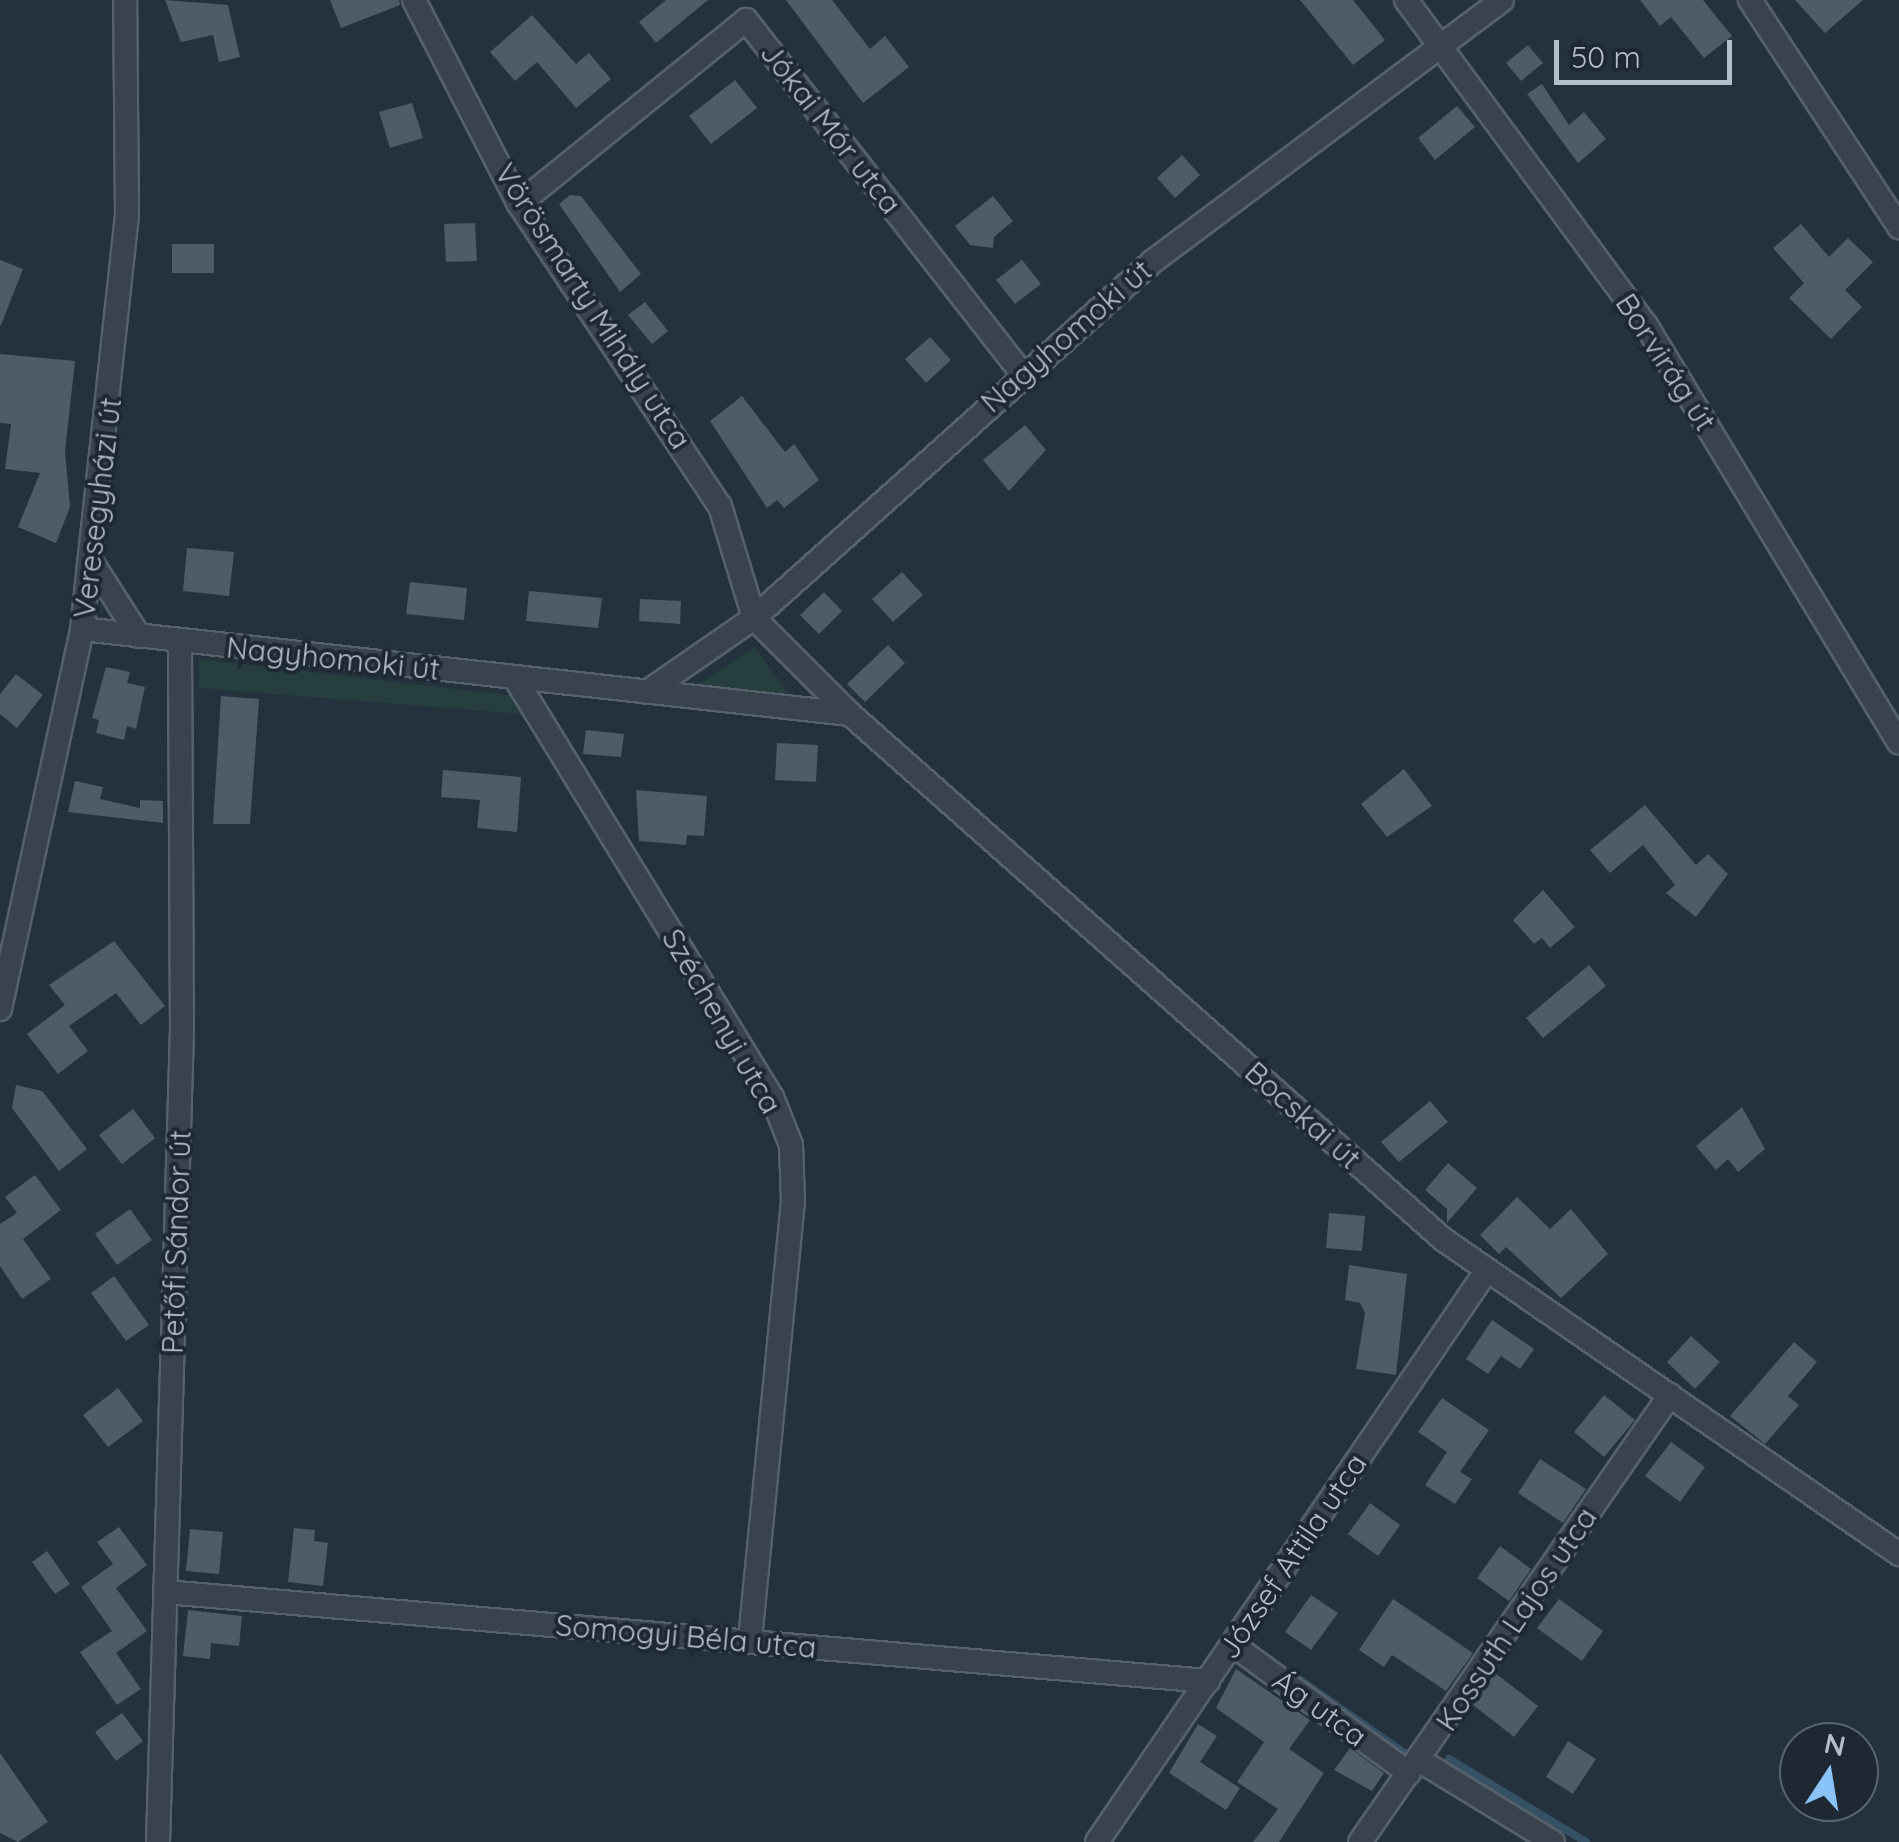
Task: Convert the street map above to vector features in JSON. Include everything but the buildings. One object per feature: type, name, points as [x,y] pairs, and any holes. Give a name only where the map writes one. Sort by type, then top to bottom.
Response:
[{"type":"street","name":"Veresegyházi út","points":[[0,1009],[82,629],[91,561],[127,216],[125,0]]},
{"type":"street","name":"Vörösmarty Mihály utca","points":[[414,0],[519,204],[692,457],[738,550],[754,618]]},
{"type":"street","name":"Borvirág út","points":[[1406,0],[1444,45],[1646,325],[1899,742]]},
{"type":"street","name":"Nagyhomoki út","points":[[646,692],[754,618],[1022,373],[1319,130],[1444,45],[1502,0]]},
{"type":"street","points":[[1750,0],[1899,226]]},
{"type":"street","name":"Jókai Mór utca","points":[[519,204],[746,20],[1022,373]]},
{"type":"street","points":[[91,561],[139,636]]},
{"type":"street","name":"Bocskai út","points":[[754,618],[850,714],[1487,1270],[1899,1554]]},
{"type":"street","name":"Nagyhomoki út","points":[[82,629],[850,714]]},
{"type":"street","name":"Petőfi Sándor út","points":[[158,1842],[182,1030],[180,642]]},
{"type":"street","name":"Széchenyi utca","points":[[515,678],[772,1097],[790,1145],[794,1201],[750,1642]]},
{"type":"street","name":"József Attila utca","points":[[1097,1842],[1487,1270]]},
{"type":"street","name":"Kossuth Lajos utca","points":[[1360,1842],[1670,1395]]},
{"type":"street","name":"Somogyi Béla utca","points":[[165,1592],[1208,1680]]},
{"type":"street","name":"Ág utca","points":[[1232,1644],[1414,1766],[1552,1842]]},
{"type":"green space","points":[[754,647],[790,695],[691,689]]},
{"type":"green space","points":[[199,659],[517,696],[523,714],[199,688]]},
{"type":"waterway","points":[[1297,1678],[1404,1753]]},
{"type":"waterway","points":[[1449,1759],[1586,1842]]}]
